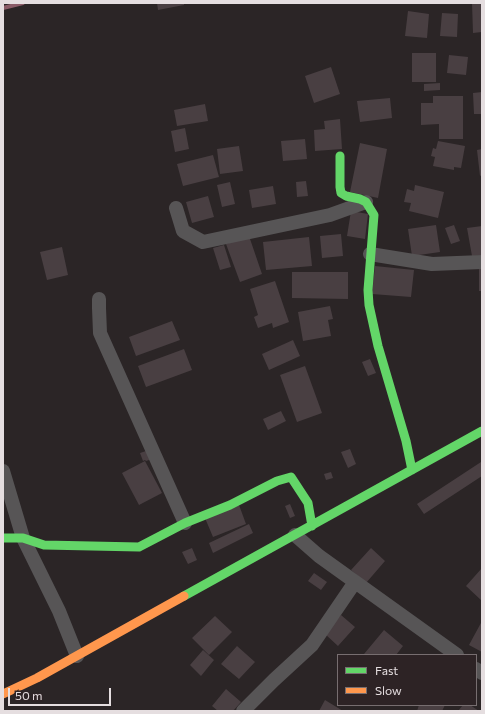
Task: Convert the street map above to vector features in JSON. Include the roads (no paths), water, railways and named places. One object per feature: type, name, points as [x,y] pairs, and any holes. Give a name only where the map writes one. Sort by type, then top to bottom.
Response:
[{"type":"street","points":[[340,156],[341,193],[366,202],[374,215],[370,254],[368,290],[369,305],[378,346],[406,441],[412,470]]},
{"type":"street","points":[[176,208],[183,231],[203,242],[330,215],[366,202]]},
{"type":"street","points":[[370,254],[432,264],[482,262]]},
{"type":"street","points":[[99,299],[98,308],[100,333],[185,522]]},
{"type":"street","points":[[3,694],[37,678],[482,431]]},
{"type":"street","points":[[3,471],[23,538],[59,611],[77,656]]},
{"type":"street","points":[[3,538],[23,538],[44,545],[139,547],[185,522],[230,505],[277,481],[291,476],[308,503],[312,526]]},
{"type":"street","points":[[295,535],[355,582],[456,654]]},
{"type":"street","points":[[243,711],[312,645],[355,582]]},
{"type":"waterway","points":[[3,8],[23,3]]}]
